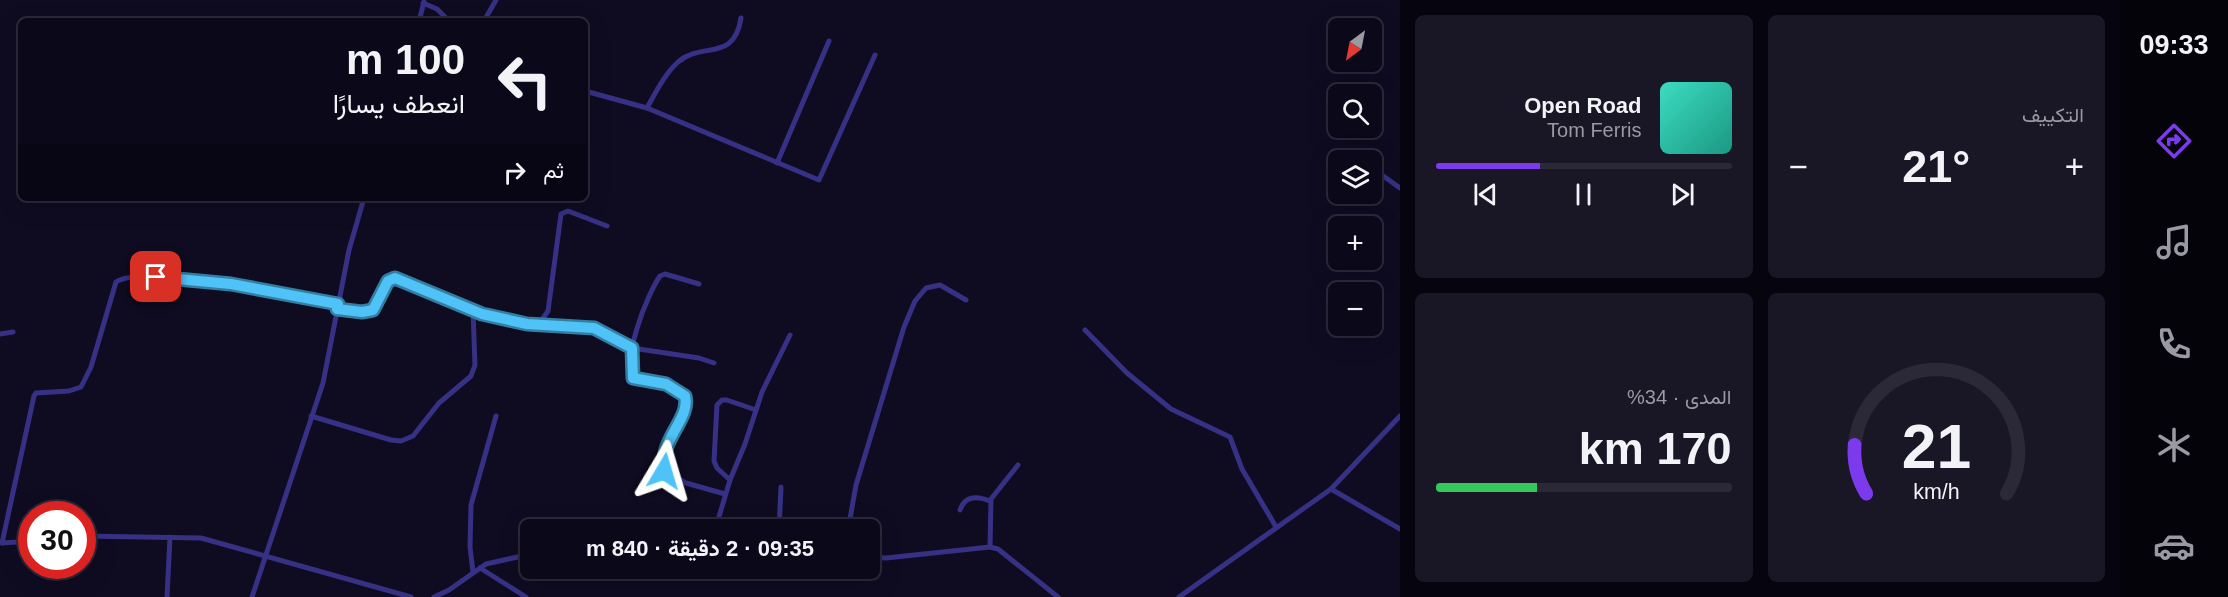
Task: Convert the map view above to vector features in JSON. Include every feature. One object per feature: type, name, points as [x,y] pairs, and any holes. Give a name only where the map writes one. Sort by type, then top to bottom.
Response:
[{"type":"street","points":[[486,18],[496,0]]},
{"type":"street","points":[[420,18],[424,2],[437,9],[446,18]]},
{"type":"street","points":[[647,108],[666,75],[680,60],[725,48],[739,28],[741,18]]},
{"type":"street","points":[[777,163],[829,41]]},
{"type":"street","points":[[588,92],[647,108],[815,179],[822,177],[875,55]]},
{"type":"street","points":[[1382,175],[1400,188]]},
{"type":"street","points":[[252,597],[323,383],[349,250],[363,201]]},
{"type":"street","points":[[539,324],[548,311],[561,214],[568,211],[607,225]]},
{"type":"street","points":[[699,285],[665,274],[660,276],[640,316],[632,348],[633,378],[671,386],[683,394],[686,400],[677,427],[664,448],[664,471],[686,483],[725,494]]},
{"type":"street","points":[[18,542],[1,543],[34,396],[36,393],[69,391],[81,387],[91,367],[113,288],[119,280],[138,277],[183,278],[362,312],[373,310],[388,281],[395,278],[473,311],[517,323],[594,328],[632,348],[699,358],[714,363]]},
{"type":"street","points":[[850,519],[856,486],[904,327],[915,301],[926,288],[940,285],[966,300]]},
{"type":"street","points":[[311,416],[391,441],[401,441],[413,436],[439,403],[467,380],[473,370],[473,311]]},
{"type":"street","points":[[1085,330],[1127,373],[1171,409],[1230,437],[1239,463],[1276,527]]},
{"type":"street","points":[[0,334],[13,332]]},
{"type":"street","points":[[718,519],[756,410],[790,335]]},
{"type":"street","points":[[730,480],[717,468],[714,461],[717,405],[722,400],[727,400],[756,410]]},
{"type":"street","points":[[1179,597],[1331,489],[1400,416]]},
{"type":"street","points":[[473,572],[470,547],[471,505],[496,417]]},
{"type":"street","points":[[990,547],[990,501],[1018,465]]},
{"type":"street","points":[[780,519],[781,487]]},
{"type":"street","points":[[1331,489],[1400,529]]},
{"type":"street","points":[[960,510],[965,501],[972,498],[990,501]]},
{"type":"street","points":[[96,536],[201,538],[411,597]]},
{"type":"street","points":[[167,597],[170,537]]},
{"type":"street","points":[[880,556],[990,547],[998,549],[1058,597]]},
{"type":"street","points":[[434,597],[495,560],[520,556]]},
{"type":"street","points":[[480,568],[526,597]]},
{"type":"route","points":[[156,277],[231,284],[279,295],[338,304],[337,309],[351,312],[373,310],[388,281],[395,278],[473,311],[517,323],[594,328],[632,348],[633,378],[666,384],[685,396],[685,408],[664,448],[662,459],[664,471]]}]
